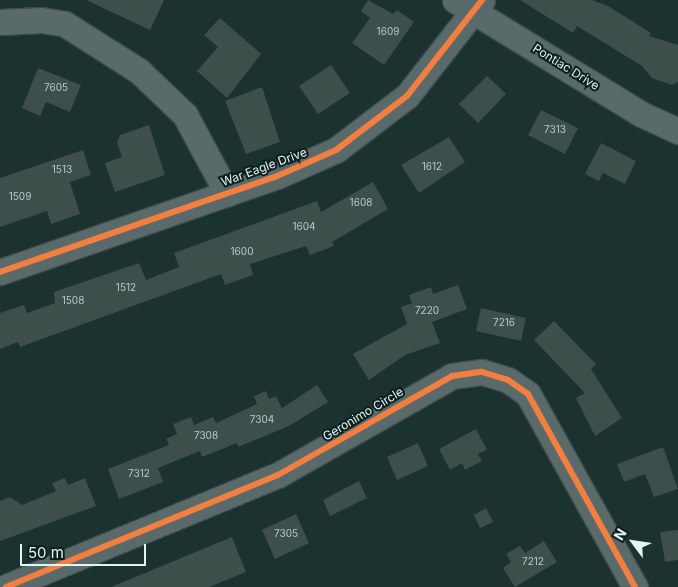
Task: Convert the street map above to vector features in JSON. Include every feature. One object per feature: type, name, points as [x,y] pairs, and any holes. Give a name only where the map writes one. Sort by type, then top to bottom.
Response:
[{"type":"street","name":"Pontiac Drive","points":[[471,3],[641,114],[678,130]]},
{"type":"street","name":"War Eagle Drive","points":[[0,272],[303,166],[364,133],[408,96],[471,3]]},
{"type":"street","points":[[0,22],[41,20],[65,24],[139,71],[185,115],[227,193]]},
{"type":"street","name":"Geronimo Circle","points":[[6,587],[278,475],[452,376],[482,372],[508,380],[528,394],[635,587]]},
{"type":"building","points":[[86,0],[164,0],[150,30]]},
{"type":"building","points":[[368,0],[393,14],[397,10],[414,22],[384,65],[352,43],[370,18],[361,11]]},
{"type":"building","points":[[520,0],[592,0],[608,6],[651,33],[649,36],[678,45],[678,82],[672,85],[652,78],[642,66],[577,26],[573,33]]},
{"type":"building","points":[[220,18],[261,54],[227,98],[197,71],[218,47],[204,35]]},
{"type":"building","points":[[331,65],[350,93],[318,114],[299,86]]},
{"type":"building","points":[[38,68],[81,85],[70,112],[46,102],[40,116],[22,108]]},
{"type":"building","points":[[487,76],[506,94],[478,123],[459,104]]},
{"type":"building","points":[[262,87],[280,142],[246,154],[225,101]]},
{"type":"building","points":[[541,110],[578,128],[565,154],[528,135]]},
{"type":"building","points":[[149,125],[165,175],[115,192],[105,163],[122,157],[117,142],[120,135]]},
{"type":"building","points":[[449,137],[465,162],[419,193],[401,165]]},
{"type":"building","points":[[601,143],[636,161],[625,184],[603,173],[599,181],[585,174]]},
{"type":"building","points":[[83,150],[91,175],[70,182],[80,214],[51,224],[47,211],[0,227],[0,178]]},
{"type":"building","points":[[373,182],[388,209],[332,242],[334,246],[310,255],[306,246],[250,264],[253,275],[225,285],[221,274],[20,347],[18,342],[0,349],[0,313],[24,305],[27,313],[55,303],[54,292],[139,263],[146,280],[179,267],[174,253],[317,201],[321,212]]},
{"type":"building","points":[[458,285],[467,309],[432,322],[440,343],[405,355],[369,380],[353,354],[407,324],[401,307],[412,303],[409,295],[431,287],[433,294]]},
{"type":"building","points":[[481,308],[526,318],[521,341],[476,331]]},
{"type":"building","points":[[554,321],[596,364],[591,369],[622,418],[595,436],[576,398],[585,393],[534,340]]},
{"type":"building","points":[[317,385],[328,402],[289,426],[238,447],[237,443],[202,457],[200,451],[158,468],[163,482],[119,499],[108,469],[169,445],[166,439],[177,434],[173,424],[191,417],[194,425],[213,417],[216,423],[257,404],[254,396],[266,391],[269,399],[276,396],[282,408]]},
{"type":"building","points":[[476,429],[487,450],[478,454],[482,461],[465,470],[462,463],[450,470],[439,449]]},
{"type":"building","points":[[418,443],[428,466],[397,480],[387,457]]},
{"type":"building","points":[[663,447],[678,489],[654,497],[645,474],[624,482],[617,464]]},
{"type":"building","points":[[65,478],[68,485],[85,478],[96,506],[0,541],[0,501],[10,497],[22,505],[56,491],[52,483]]},
{"type":"building","points":[[359,481],[367,498],[330,516],[323,500]]},
{"type":"building","points":[[486,508],[493,522],[480,528],[474,515]]},
{"type":"building","points":[[296,514],[309,543],[275,559],[262,530]]},
{"type":"building","points":[[678,530],[678,560],[665,562],[660,532]]},
{"type":"building","points":[[232,537],[246,572],[209,587],[111,587]]},
{"type":"building","points":[[544,541],[557,562],[515,587],[503,568],[511,562],[506,554],[520,546],[525,553]]},
{"type":"cycle path","points":[[0,272],[277,176],[336,150],[407,96],[482,0]]},
{"type":"cycle path","points":[[6,587],[278,475],[452,376],[482,372],[508,380],[528,394],[635,587]]}]
